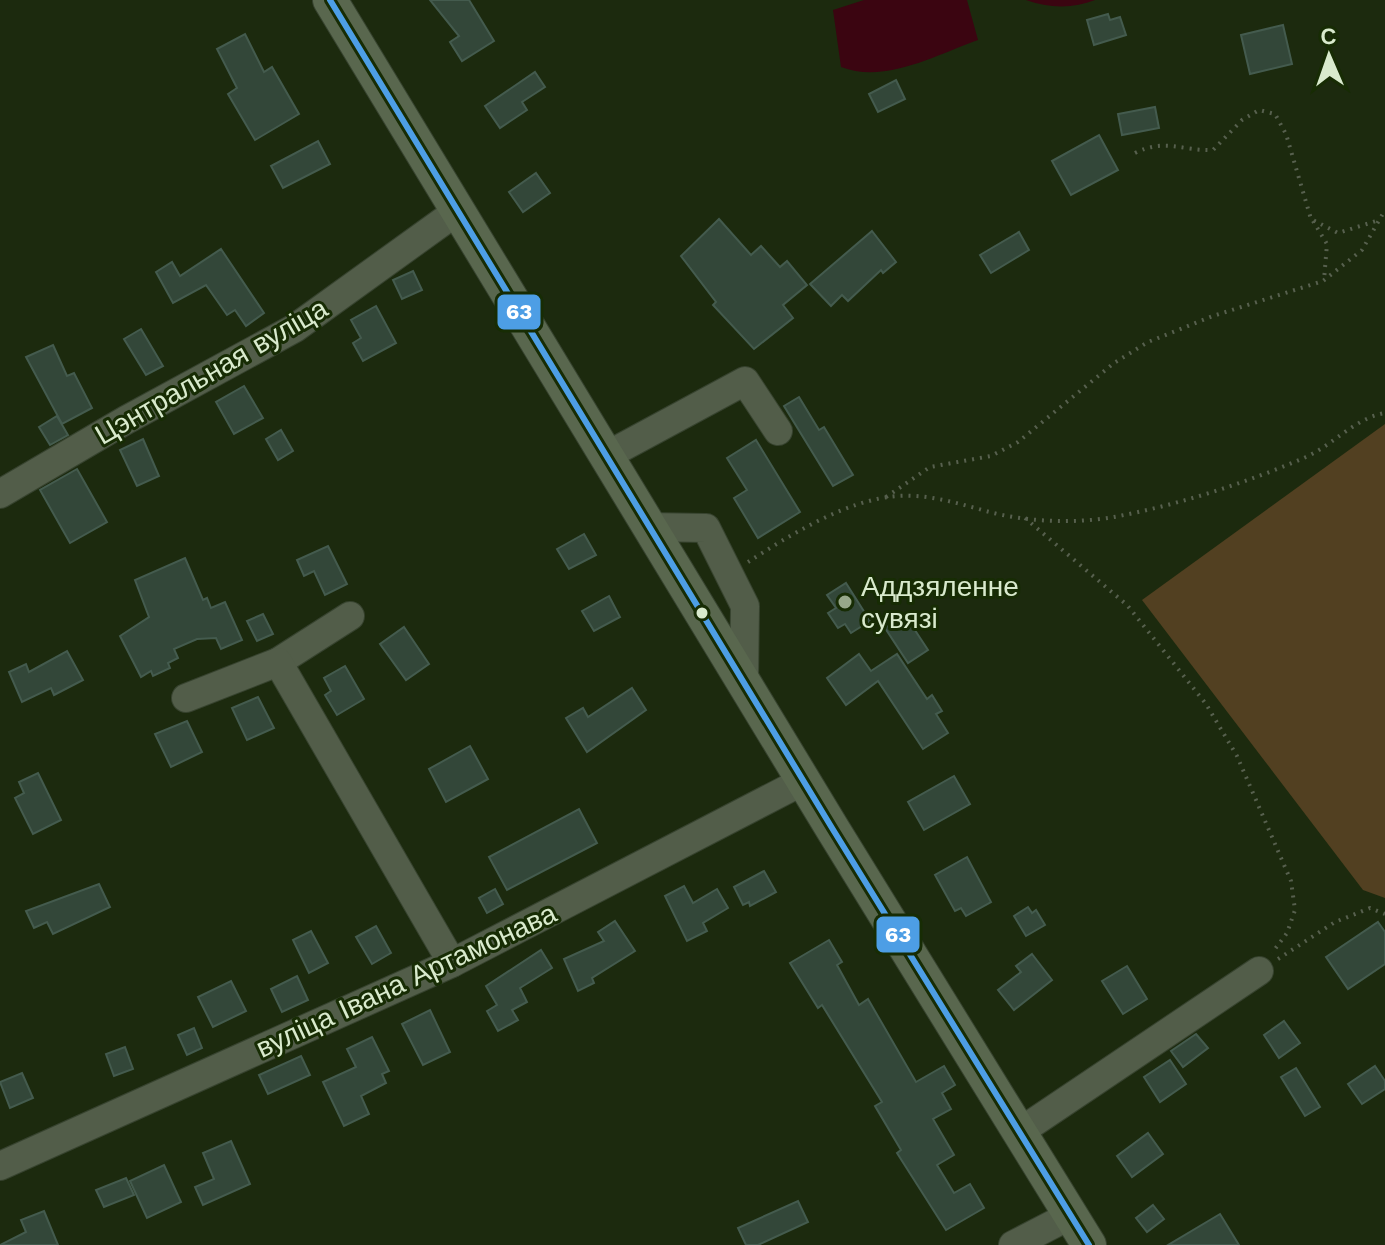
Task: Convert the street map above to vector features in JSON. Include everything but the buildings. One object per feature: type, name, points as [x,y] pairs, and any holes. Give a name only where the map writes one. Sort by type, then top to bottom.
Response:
[{"type":"main road","points":[[330,0],[648,527],[1089,1245]]},
{"type":"street","name":"Цэнтральная вуліца","points":[[0,494],[126,420],[295,328],[456,212]]},
{"type":"street","points":[[606,456],[745,381],[778,431]]},
{"type":"street","points":[[648,527],[706,528],[745,606],[744,681]]},
{"type":"street","points":[[186,698],[278,662],[350,616]]},
{"type":"street","points":[[278,662],[452,963]]},
{"type":"street","name":"вуліца Івана Артамонава","points":[[0,1166],[452,963],[805,780]]},
{"type":"street","points":[[1021,1131],[1259,971]]},
{"type":"street","points":[[1013,1245],[1071,1215]]},
{"type":"path","points":[[1135,153],[1157,142],[1188,150],[1213,150],[1242,120],[1259,110],[1275,114],[1286,134],[1311,219],[1327,244],[1323,281]]},
{"type":"path","points":[[884,498],[930,467],[991,456],[1018,442],[1114,363],[1148,342],[1213,316],[1323,281],[1362,250],[1385,210]]},
{"type":"path","points":[[1311,219],[1338,233],[1355,231],[1378,220]]},
{"type":"path","points":[[729,574],[817,523],[868,500],[899,496],[956,501],[987,512],[1025,518],[1112,517],[1169,503],[1309,456],[1384,411]]},
{"type":"path","points":[[1025,518],[1127,605],[1206,704],[1237,756],[1291,881],[1295,910],[1287,933],[1259,971]]},
{"type":"path","points":[[1259,971],[1335,922],[1370,908],[1385,914]]},
{"type":"shaded area","points":[[864,0],[967,0],[978,40],[893,70],[875,72],[841,67],[833,10]]},
{"type":"shaded area","points":[[1026,0],[1095,0],[1060,6]]},
{"type":"shaded area","points":[[1385,424],[1385,898],[1363,890],[1142,600]]},
{"type":"transit line","name":"63","points":[[330,0],[1089,1245]]},
{"type":"place","name":"Аддзяленне сувязі","points":[[845,602]]}]
